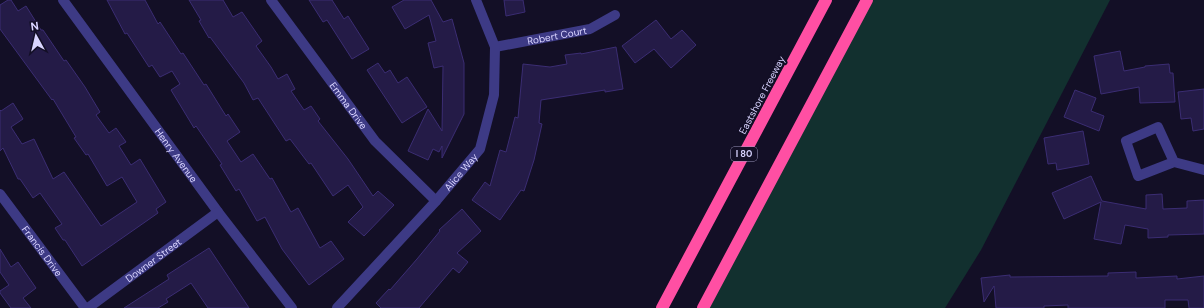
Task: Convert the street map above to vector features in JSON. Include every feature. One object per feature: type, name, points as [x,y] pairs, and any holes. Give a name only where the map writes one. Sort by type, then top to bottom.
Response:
[{"type":"highway","name":"Eastshore Freeway","points":[[662,308],[826,0]]},
{"type":"highway","points":[[703,308],[866,0]]},
{"type":"street","name":"Henry Avenue","points":[[63,0],[218,212],[292,308]]},
{"type":"street","name":"Emma Drive","points":[[271,0],[375,141],[436,201]]},
{"type":"street","name":"Alice Way","points":[[337,308],[436,201],[480,149],[494,95],[495,47],[476,0]]},
{"type":"street","name":"Robert Court","points":[[495,47],[590,29],[615,15]]},
{"type":"street","points":[[1174,162],[1158,127],[1126,141],[1138,176],[1174,162],[1204,170]]},
{"type":"street","name":"Francis Drive","points":[[0,194],[85,308]]},
{"type":"street","name":"Downer Street","points":[[88,308],[218,212]]},
{"type":"green space","points":[[867,0],[1110,0],[981,250],[945,308],[703,308]]},
{"type":"building","points":[[8,0],[11,0],[18,11],[26,6],[41,30],[43,30],[64,61],[66,60],[85,87],[100,112],[96,115],[109,133],[116,128],[126,142],[119,146],[131,165],[140,159],[166,202],[156,209],[158,213],[82,266],[65,240],[63,240],[55,228],[62,224],[40,193],[33,198],[20,179],[18,179],[3,148],[0,151],[0,110],[1,111],[13,103],[23,119],[11,127],[22,144],[34,139],[53,179],[64,172],[101,226],[137,202],[122,177],[107,186],[88,154],[86,155],[74,138],[76,137],[53,99],[52,100],[0,29],[0,5]]},
{"type":"building","points":[[107,0],[145,0],[158,24],[160,22],[204,85],[206,84],[226,116],[228,114],[240,132],[227,141],[241,162],[253,154],[270,179],[272,178],[291,212],[298,208],[320,248],[331,241],[344,259],[309,285],[282,249],[265,217],[257,221],[239,189],[236,191],[220,165],[222,164],[196,126],[194,128],[171,90],[180,84],[172,71],[160,77],[152,65],[149,67],[127,33],[125,34]]},
{"type":"building","points":[[189,0],[223,0],[233,17],[242,12],[262,41],[256,46],[278,79],[287,74],[295,89],[291,91],[304,110],[311,106],[320,119],[318,121],[348,159],[373,196],[378,191],[394,205],[364,236],[348,222],[363,207],[348,185],[333,196],[311,163],[309,164],[290,139],[286,141],[258,98],[253,100],[244,83],[210,37],[209,38],[199,21],[201,20]]},
{"type":"building","points":[[309,0],[332,0],[344,19],[348,16],[369,49],[352,59],[327,20],[323,22]]},
{"type":"building","points":[[404,0],[431,0],[443,22],[452,19],[464,63],[464,114],[442,158],[442,146],[439,152],[433,149],[428,160],[408,151],[428,109],[442,131],[443,66],[434,68],[428,43],[436,41],[429,15],[405,29],[392,7]]},
{"type":"building","points":[[504,0],[523,0],[525,12],[506,16]]},
{"type":"building","points":[[656,20],[671,39],[682,30],[696,45],[671,68],[654,49],[635,63],[622,46]]},
{"type":"building","points":[[616,47],[623,89],[605,92],[605,90],[541,100],[539,123],[542,124],[534,160],[524,191],[521,190],[500,220],[472,200],[485,182],[490,186],[500,150],[506,152],[515,117],[518,118],[523,64],[550,67],[567,64],[565,55],[581,54]]},
{"type":"building","points":[[1120,51],[1124,71],[1145,66],[1169,64],[1170,73],[1173,73],[1175,102],[1140,103],[1139,87],[1101,94],[1094,56]]},
{"type":"building","points":[[378,63],[385,73],[390,70],[398,83],[407,77],[427,107],[402,123],[367,70]]},
{"type":"building","points":[[1204,89],[1204,129],[1193,131],[1191,118],[1181,119],[1178,92]]},
{"type":"building","points":[[1075,90],[1096,98],[1091,111],[1104,116],[1099,131],[1064,117]]},
{"type":"building","points":[[1083,131],[1089,164],[1057,170],[1056,163],[1048,164],[1044,138]]},
{"type":"building","points":[[1091,176],[1102,201],[1146,209],[1146,195],[1162,194],[1163,209],[1187,208],[1187,201],[1204,200],[1204,234],[1168,235],[1168,237],[1148,238],[1148,229],[1125,225],[1121,244],[1094,239],[1101,202],[1064,219],[1052,193]]},
{"type":"building","points":[[462,209],[481,231],[457,253],[468,262],[459,273],[453,268],[419,308],[381,308],[376,303],[389,289],[390,290],[417,259],[440,231],[439,230]]},
{"type":"building","points":[[209,248],[249,308],[208,308],[191,283],[166,299],[168,302],[158,308],[124,308],[169,279],[167,275]]},
{"type":"building","points":[[0,249],[11,267],[18,262],[36,288],[23,298],[31,308],[11,308],[0,293],[0,291],[9,285],[0,272]]},
{"type":"building","points":[[1136,272],[1136,278],[1177,276],[1177,279],[1204,276],[1204,308],[1189,308],[1188,300],[1165,300],[1165,308],[1068,308],[1068,305],[1044,306],[1044,308],[996,308],[994,286],[984,302],[981,278],[1010,275],[1010,277],[1108,276],[1108,273]]}]
